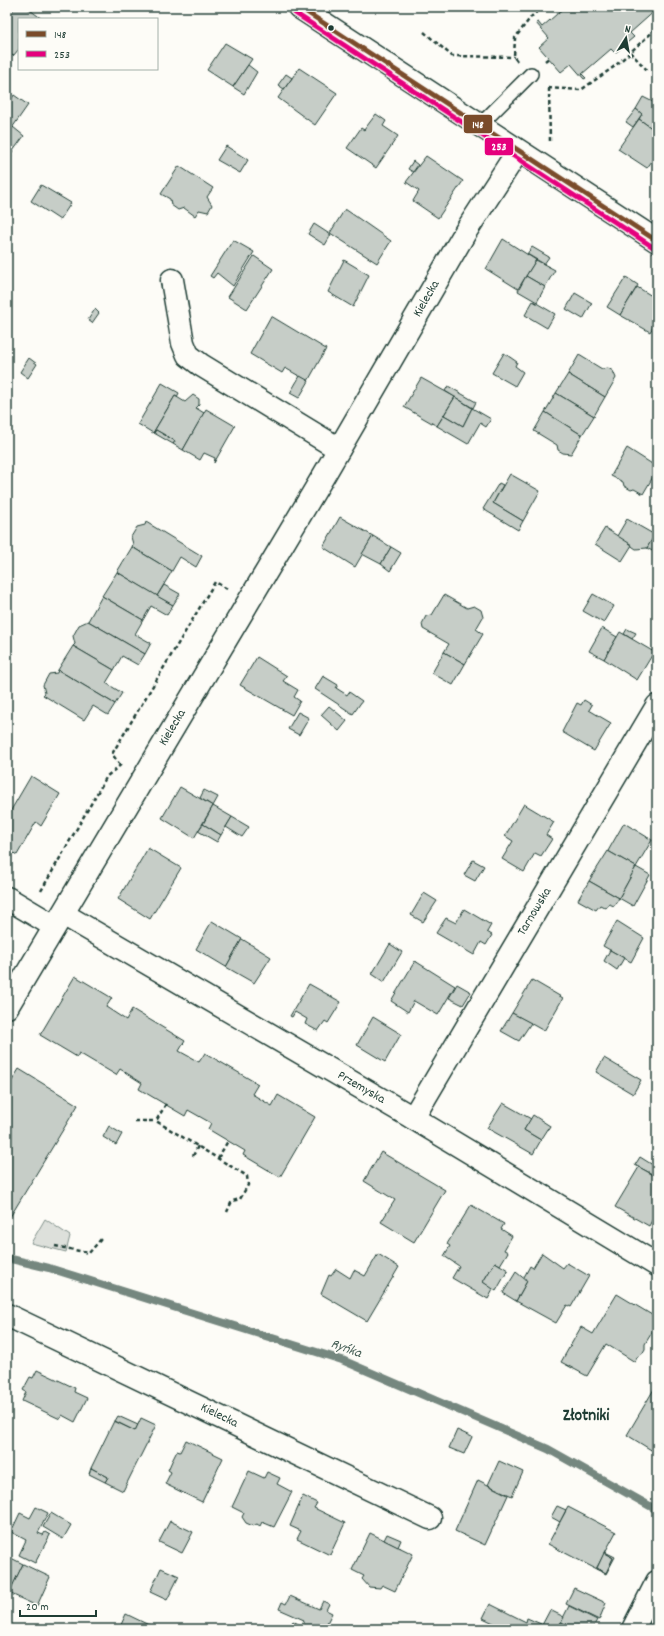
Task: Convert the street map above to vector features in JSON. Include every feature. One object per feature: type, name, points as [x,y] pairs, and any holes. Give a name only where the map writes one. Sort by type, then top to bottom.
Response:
[{"type":"street","points":[[299,7],[479,126],[518,150],[546,155],[657,241]]},
{"type":"street","name":"Kielecka","points":[[7,1007],[339,449],[466,231],[518,150]]},
{"type":"street","points":[[172,280],[183,343],[188,355],[201,365],[339,449]]},
{"type":"street","name":"Tarnowska","points":[[413,1118],[657,706]]},
{"type":"street","name":"Przemyska","points":[[7,898],[58,920],[413,1118],[657,1265]]},
{"type":"street","name":"Kielecka","points":[[7,1315],[430,1518]]},
{"type":"street","points":[[633,1629],[657,1582]]},
{"type":"lane","points":[[479,126],[531,74]]},
{"type":"path","points":[[514,57],[515,38],[530,17],[542,7]]},
{"type":"path","points":[[424,32],[452,56],[514,57],[548,88],[581,90],[630,52],[657,28]]},
{"type":"path","points":[[630,52],[648,71]]},
{"type":"path","points":[[546,155],[548,88]]},
{"type":"path","points":[[120,765],[112,754],[215,582],[236,594]]},
{"type":"path","points":[[156,1121],[166,1104]]},
{"type":"path","points":[[135,1122],[156,1121],[247,1176],[248,1185],[240,1198],[232,1201],[227,1212]]},
{"type":"path","points":[[218,1158],[228,1141]]},
{"type":"path","points":[[193,1156],[198,1146]]},
{"type":"path","points":[[55,1246],[89,1253],[102,1238]]},
{"type":"shaded area","points":[[45,1219],[70,1236],[66,1252],[31,1243]]},
{"type":"building","points":[[15,7],[26,7],[41,18],[18,18],[18,50],[13,56],[7,51],[7,17]]},
{"type":"building","points":[[565,7],[657,7],[657,9],[630,33],[634,37],[615,53],[611,49],[582,74],[586,78],[584,79],[571,64],[561,72],[539,47],[549,38],[536,23],[538,22],[542,27]]},
{"type":"building","points":[[225,43],[252,59],[233,87],[207,70]]},
{"type":"building","points":[[248,65],[257,72],[244,94],[233,87]]},
{"type":"building","points":[[299,68],[337,93],[315,125],[278,98]]},
{"type":"building","points":[[286,74],[292,78],[284,89],[278,85]]},
{"type":"building","points":[[14,95],[28,105],[12,128],[7,125],[7,106]]},
{"type":"building","points":[[643,97],[657,104],[657,132],[639,119],[642,114],[636,109]]},
{"type":"building","points":[[636,109],[642,114],[633,127],[626,122]]},
{"type":"building","points":[[376,114],[386,121],[383,126],[398,136],[376,168],[347,148],[361,128],[364,130]]},
{"type":"building","points":[[639,119],[657,132],[657,154],[647,168],[618,149]]},
{"type":"building","points":[[13,127],[24,136],[10,155],[12,156],[7,163],[7,136]]},
{"type":"building","points":[[226,146],[248,160],[240,173],[217,160]]},
{"type":"building","points":[[426,156],[463,181],[438,218],[413,201],[419,191],[406,182]]},
{"type":"building","points":[[413,161],[418,165],[413,172],[408,169]]},
{"type":"building","points":[[179,166],[213,188],[207,197],[212,205],[208,212],[199,210],[195,216],[184,208],[178,210],[171,205],[170,199],[161,194]]},
{"type":"building","points":[[41,185],[71,203],[60,220],[31,201]]},
{"type":"building","points":[[345,209],[391,241],[377,263],[330,233]]},
{"type":"building","points":[[314,224],[331,235],[325,245],[308,234]]},
{"type":"building","points":[[503,239],[536,260],[518,289],[486,269]]},
{"type":"building","points":[[233,240],[254,252],[233,286],[217,273],[213,278],[210,276]]},
{"type":"building","points":[[532,247],[549,257],[544,264],[527,254]]},
{"type":"building","points":[[254,256],[273,269],[247,309],[228,297]]},
{"type":"building","points":[[344,260],[369,275],[353,307],[328,292]]},
{"type":"building","points":[[536,260],[555,270],[545,287],[526,276]]},
{"type":"building","points":[[526,276],[545,287],[537,302],[518,291]]},
{"type":"building","points":[[626,277],[638,285],[620,315],[607,307]]},
{"type":"building","points":[[637,287],[657,299],[657,320],[650,332],[620,315]]},
{"type":"building","points":[[575,293],[592,303],[583,319],[566,309]]},
{"type":"building","points":[[533,301],[555,314],[547,328],[525,315]]},
{"type":"building","points":[[95,309],[99,313],[92,323],[88,320]]},
{"type":"building","points":[[271,316],[326,349],[308,381],[285,368],[282,373],[250,354]]},
{"type":"building","points":[[504,353],[517,362],[515,366],[523,372],[515,386],[492,373]]},
{"type":"building","points":[[579,355],[602,369],[608,368],[613,371],[616,378],[605,397],[568,374]]},
{"type":"building","points":[[29,358],[37,364],[28,378],[20,372]]},
{"type":"building","points":[[568,374],[605,397],[594,416],[556,393]]},
{"type":"building","points":[[300,376],[309,381],[299,398],[290,393]]},
{"type":"building","points":[[421,378],[455,397],[437,426],[404,407]]},
{"type":"building","points":[[162,383],[179,393],[177,397],[175,396],[153,433],[138,424]]},
{"type":"building","points":[[448,386],[476,402],[473,408],[445,391]]},
{"type":"building","points":[[556,393],[594,416],[582,435],[545,412]]},
{"type":"building","points":[[193,395],[199,399],[199,405],[196,408],[204,413],[183,450],[173,444],[175,441],[156,430],[153,433],[175,396],[185,402]]},
{"type":"building","points":[[455,397],[472,408],[463,426],[444,415]]},
{"type":"building","points":[[472,408],[491,419],[486,427],[480,423],[468,444],[437,426],[444,415],[463,426]]},
{"type":"building","points":[[206,409],[235,426],[214,463],[215,458],[204,453],[200,460],[183,450]]},
{"type":"building","points":[[545,412],[582,435],[571,454],[563,453],[558,450],[557,445],[534,431]]},
{"type":"building","points":[[156,430],[175,441],[173,444],[154,433]]},
{"type":"building","points":[[627,448],[657,467],[657,470],[643,494],[634,489],[631,490],[624,486],[623,482],[611,476]]},
{"type":"building","points":[[510,474],[540,491],[523,521],[493,503]]},
{"type":"building","points":[[499,483],[503,485],[493,503],[523,521],[518,530],[483,509]]},
{"type":"building","points":[[340,517],[373,536],[355,567],[323,547]]},
{"type":"building","points":[[627,519],[655,535],[647,548],[636,549],[617,536]]},
{"type":"building","points":[[146,522],[202,556],[196,567],[180,557],[172,571],[132,547],[133,544],[131,537],[137,527],[145,525]]},
{"type":"building","points":[[605,528],[632,545],[622,561],[595,544]]},
{"type":"building","points":[[373,536],[391,547],[381,564],[362,554]]},
{"type":"building","points":[[654,536],[657,538],[657,551],[654,552],[647,548]]},
{"type":"building","points":[[132,547],[172,571],[157,596],[117,572]]},
{"type":"building","points":[[391,547],[401,553],[390,571],[381,564]]},
{"type":"building","points":[[117,572],[173,605],[167,615],[151,606],[143,620],[102,596]]},
{"type":"building","points":[[164,585],[180,594],[173,605],[157,596]]},
{"type":"building","points":[[593,594],[614,606],[604,623],[583,611]]},
{"type":"building","points":[[444,595],[467,608],[474,606],[481,610],[483,617],[476,629],[483,634],[465,664],[444,652],[449,644],[423,629],[422,624],[426,616],[432,615]]},
{"type":"building","points":[[102,596],[143,620],[135,634],[151,643],[145,654],[88,621]]},
{"type":"building","points":[[88,621],[145,654],[138,665],[122,656],[114,670],[73,646],[75,644],[73,636],[79,625]]},
{"type":"building","points":[[602,628],[617,637],[604,659],[589,651]]},
{"type":"building","points":[[627,629],[636,633],[632,639],[624,634]]},
{"type":"building","points":[[620,632],[654,652],[637,680],[604,659]]},
{"type":"building","points":[[73,646],[114,670],[106,683],[122,693],[115,704],[58,670]]},
{"type":"building","points":[[444,652],[465,664],[453,685],[432,673]]},
{"type":"building","points":[[257,657],[287,676],[283,681],[298,690],[294,697],[300,701],[292,715],[240,685]]},
{"type":"building","points":[[58,670],[115,704],[108,715],[93,706],[84,720],[43,695],[45,693],[43,685],[49,674],[57,673]]},
{"type":"building","points":[[323,676],[338,685],[336,688],[347,695],[349,692],[362,701],[353,714],[315,689]]},
{"type":"building","points":[[584,700],[592,705],[589,710],[611,723],[594,751],[562,732],[577,703],[581,705]]},
{"type":"building","points":[[329,706],[347,721],[339,731],[321,715]]},
{"type":"building","points":[[298,712],[309,718],[299,735],[288,729]]},
{"type":"building","points":[[31,776],[60,794],[41,826],[36,822],[17,855],[7,849],[7,817]]},
{"type":"building","points":[[180,787],[213,806],[194,838],[162,818]]},
{"type":"building","points":[[204,790],[218,797],[213,806],[200,798]]},
{"type":"building","points":[[524,804],[554,822],[546,835],[552,839],[541,856],[535,853],[524,872],[502,859],[513,841],[505,836]]},
{"type":"building","points":[[213,806],[232,817],[221,835],[203,824]]},
{"type":"building","points":[[232,817],[249,827],[242,837],[226,827]]},
{"type":"building","points":[[624,823],[652,840],[636,867],[608,851]]},
{"type":"building","points":[[203,824],[221,835],[217,842],[198,831]]},
{"type":"building","points":[[148,848],[181,868],[150,919],[118,899]]},
{"type":"building","points":[[608,851],[636,867],[619,898],[589,881]]},
{"type":"building","points":[[473,860],[484,866],[475,881],[464,875]]},
{"type":"building","points":[[636,867],[650,875],[633,906],[619,898]]},
{"type":"building","points":[[589,881],[619,898],[614,906],[609,904],[606,908],[600,905],[596,910],[578,900]]},
{"type":"building","points":[[424,893],[437,901],[423,922],[411,915]]},
{"type":"building","points":[[464,909],[491,925],[487,932],[492,935],[486,945],[481,942],[474,955],[436,933],[446,918],[456,923]]},
{"type":"building","points":[[212,921],[242,939],[226,967],[196,949]]},
{"type":"building","points":[[617,921],[644,938],[631,962],[603,946]]},
{"type":"building","points":[[242,939],[271,957],[254,983],[226,967]]},
{"type":"building","points":[[390,944],[402,952],[384,982],[372,974]]},
{"type":"building","points":[[610,950],[624,958],[617,970],[604,961]]},
{"type":"building","points":[[415,961],[455,986],[438,1015],[414,1001],[408,1012],[391,1001]]},
{"type":"building","points":[[75,976],[112,998],[106,1007],[126,1020],[132,1009],[185,1041],[179,1051],[199,1062],[205,1053],[258,1084],[252,1094],[272,1106],[278,1095],[315,1117],[280,1177],[243,1155],[245,1151],[208,1129],[211,1123],[188,1110],[185,1116],[139,1089],[142,1083],[120,1069],[116,1075],[79,1053],[77,1057],[40,1035]]},
{"type":"building","points":[[532,980],[563,998],[544,1031],[512,1013]]},
{"type":"building","points":[[309,984],[341,1002],[328,1023],[325,1021],[318,1031],[305,1024],[307,1019],[295,1012],[292,1017],[290,1016]]},
{"type":"building","points":[[457,984],[471,992],[463,1005],[449,998]]},
{"type":"building","points":[[512,1013],[531,1023],[519,1041],[501,1031]]},
{"type":"building","points":[[373,1017],[401,1034],[385,1062],[357,1045]]},
{"type":"building","points":[[604,1058],[641,1080],[633,1094],[596,1072]]},
{"type":"building","points":[[19,1069],[78,1105],[7,1222],[7,1089]]},
{"type":"building","points":[[503,1103],[531,1119],[524,1130],[541,1140],[533,1154],[487,1128]]},
{"type":"building","points":[[533,1115],[550,1126],[541,1140],[524,1130]]},
{"type":"building","points":[[109,1126],[122,1134],[116,1145],[103,1137]]},
{"type":"building","points":[[381,1152],[445,1190],[414,1242],[381,1222],[395,1200],[364,1181]]},
{"type":"building","points":[[640,1157],[656,1167],[652,1174],[635,1165]]},
{"type":"building","points":[[639,1167],[657,1177],[657,1211],[649,1226],[615,1207]]},
{"type":"building","points":[[471,1205],[504,1224],[501,1229],[512,1236],[504,1250],[508,1252],[500,1265],[495,1262],[483,1282],[494,1288],[488,1299],[452,1278],[459,1266],[444,1256],[450,1246],[447,1244]]},
{"type":"building","points":[[542,1253],[563,1268],[567,1263],[589,1276],[571,1307],[567,1305],[556,1323],[516,1301],[527,1281],[524,1277],[530,1266],[533,1268]]},
{"type":"building","points":[[378,1254],[399,1267],[367,1321],[321,1294],[329,1275],[331,1276],[336,1269],[350,1278],[354,1270],[365,1276]]},
{"type":"building","points":[[495,1262],[508,1270],[496,1291],[483,1282]]},
{"type":"building","points":[[516,1272],[527,1281],[516,1301],[503,1293]]},
{"type":"building","points":[[617,1294],[657,1318],[657,1324],[645,1344],[645,1349],[642,1354],[637,1357],[635,1362],[606,1344],[587,1376],[561,1362],[581,1327],[593,1334]]},
{"type":"building","points":[[37,1370],[75,1388],[74,1392],[87,1398],[75,1422],[62,1415],[60,1419],[22,1401],[26,1392],[23,1390],[30,1377],[33,1378]]},
{"type":"building","points":[[657,1384],[657,1451],[656,1453],[627,1435]]},
{"type":"building","points":[[118,1416],[138,1425],[135,1431],[115,1421]]},
{"type":"building","points":[[141,1418],[156,1425],[123,1491],[105,1482],[108,1477],[91,1468],[114,1421],[135,1431]]},
{"type":"building","points":[[457,1430],[472,1437],[464,1454],[449,1448]]},
{"type":"building","points":[[186,1440],[223,1458],[202,1502],[165,1484],[171,1472],[168,1470],[172,1461],[177,1451],[180,1452]]},
{"type":"building","points":[[499,1461],[523,1472],[512,1496],[488,1485]]},
{"type":"building","points":[[91,1468],[108,1477],[105,1482],[89,1474]]},
{"type":"building","points":[[249,1471],[264,1478],[267,1472],[280,1478],[277,1484],[292,1492],[274,1527],[262,1522],[260,1526],[257,1524],[253,1526],[246,1523],[242,1517],[244,1513],[232,1507]]},
{"type":"building","points":[[478,1480],[508,1495],[485,1545],[455,1531]]},
{"type":"building","points":[[303,1496],[317,1503],[314,1508],[345,1523],[330,1555],[297,1539],[301,1531],[290,1526]]},
{"type":"building","points":[[557,1506],[566,1510],[560,1522],[551,1517]]},
{"type":"building","points":[[36,1507],[48,1513],[38,1533],[43,1535],[45,1532],[50,1535],[35,1563],[19,1555],[26,1540],[11,1532],[20,1513],[30,1518]]},
{"type":"building","points":[[568,1507],[616,1532],[596,1569],[548,1544]]},
{"type":"building","points":[[51,1513],[71,1525],[63,1539],[43,1527]]},
{"type":"building","points":[[170,1521],[193,1532],[182,1553],[159,1542]]},
{"type":"building","points":[[370,1533],[413,1554],[395,1591],[382,1585],[380,1588],[369,1587],[362,1579],[364,1576],[352,1570]]},
{"type":"building","points":[[387,1534],[401,1540],[398,1547],[384,1540]]},
{"type":"building","points":[[605,1552],[615,1557],[606,1574],[596,1569],[606,1573],[613,1558]]},
{"type":"building","points":[[604,1553],[613,1558],[606,1573],[597,1568]]},
{"type":"building","points":[[7,1556],[23,1564],[10,1592],[7,1591]]},
{"type":"building","points":[[23,1564],[50,1577],[37,1606],[9,1593]]},
{"type":"building","points":[[161,1568],[179,1576],[167,1600],[150,1592]]},
{"type":"building","points":[[574,1588],[606,1603],[599,1620],[566,1604]]},
{"type":"building","points":[[290,1596],[319,1609],[323,1601],[329,1604],[326,1610],[332,1613],[324,1629],[312,1629],[302,1624],[304,1620],[279,1609],[282,1602],[286,1604]]},
{"type":"building","points":[[490,1604],[526,1622],[527,1618],[541,1624],[539,1629],[506,1629],[483,1618]]},
{"type":"building","points":[[569,1606],[597,1620],[592,1629],[575,1629],[561,1622]]},
{"type":"building","points":[[550,1610],[564,1617],[558,1629],[544,1629],[541,1627]]},
{"type":"building","points":[[126,1614],[153,1627],[152,1629],[119,1629]]},
{"type":"building","points":[[293,1621],[307,1629],[289,1629]]},
{"type":"building","points":[[561,1622],[574,1629],[558,1629]]},
{"type":"waterway","name":"Ryńka","points":[[7,1258],[49,1268],[342,1360],[548,1449],[657,1510]]},
{"type":"transit line","name":"148","points":[[299,7],[657,241]]},
{"type":"transit line","name":"253","points":[[295,13],[653,247]]},
{"type":"district","name":"Złotniki","points":[[586,1417]]}]
